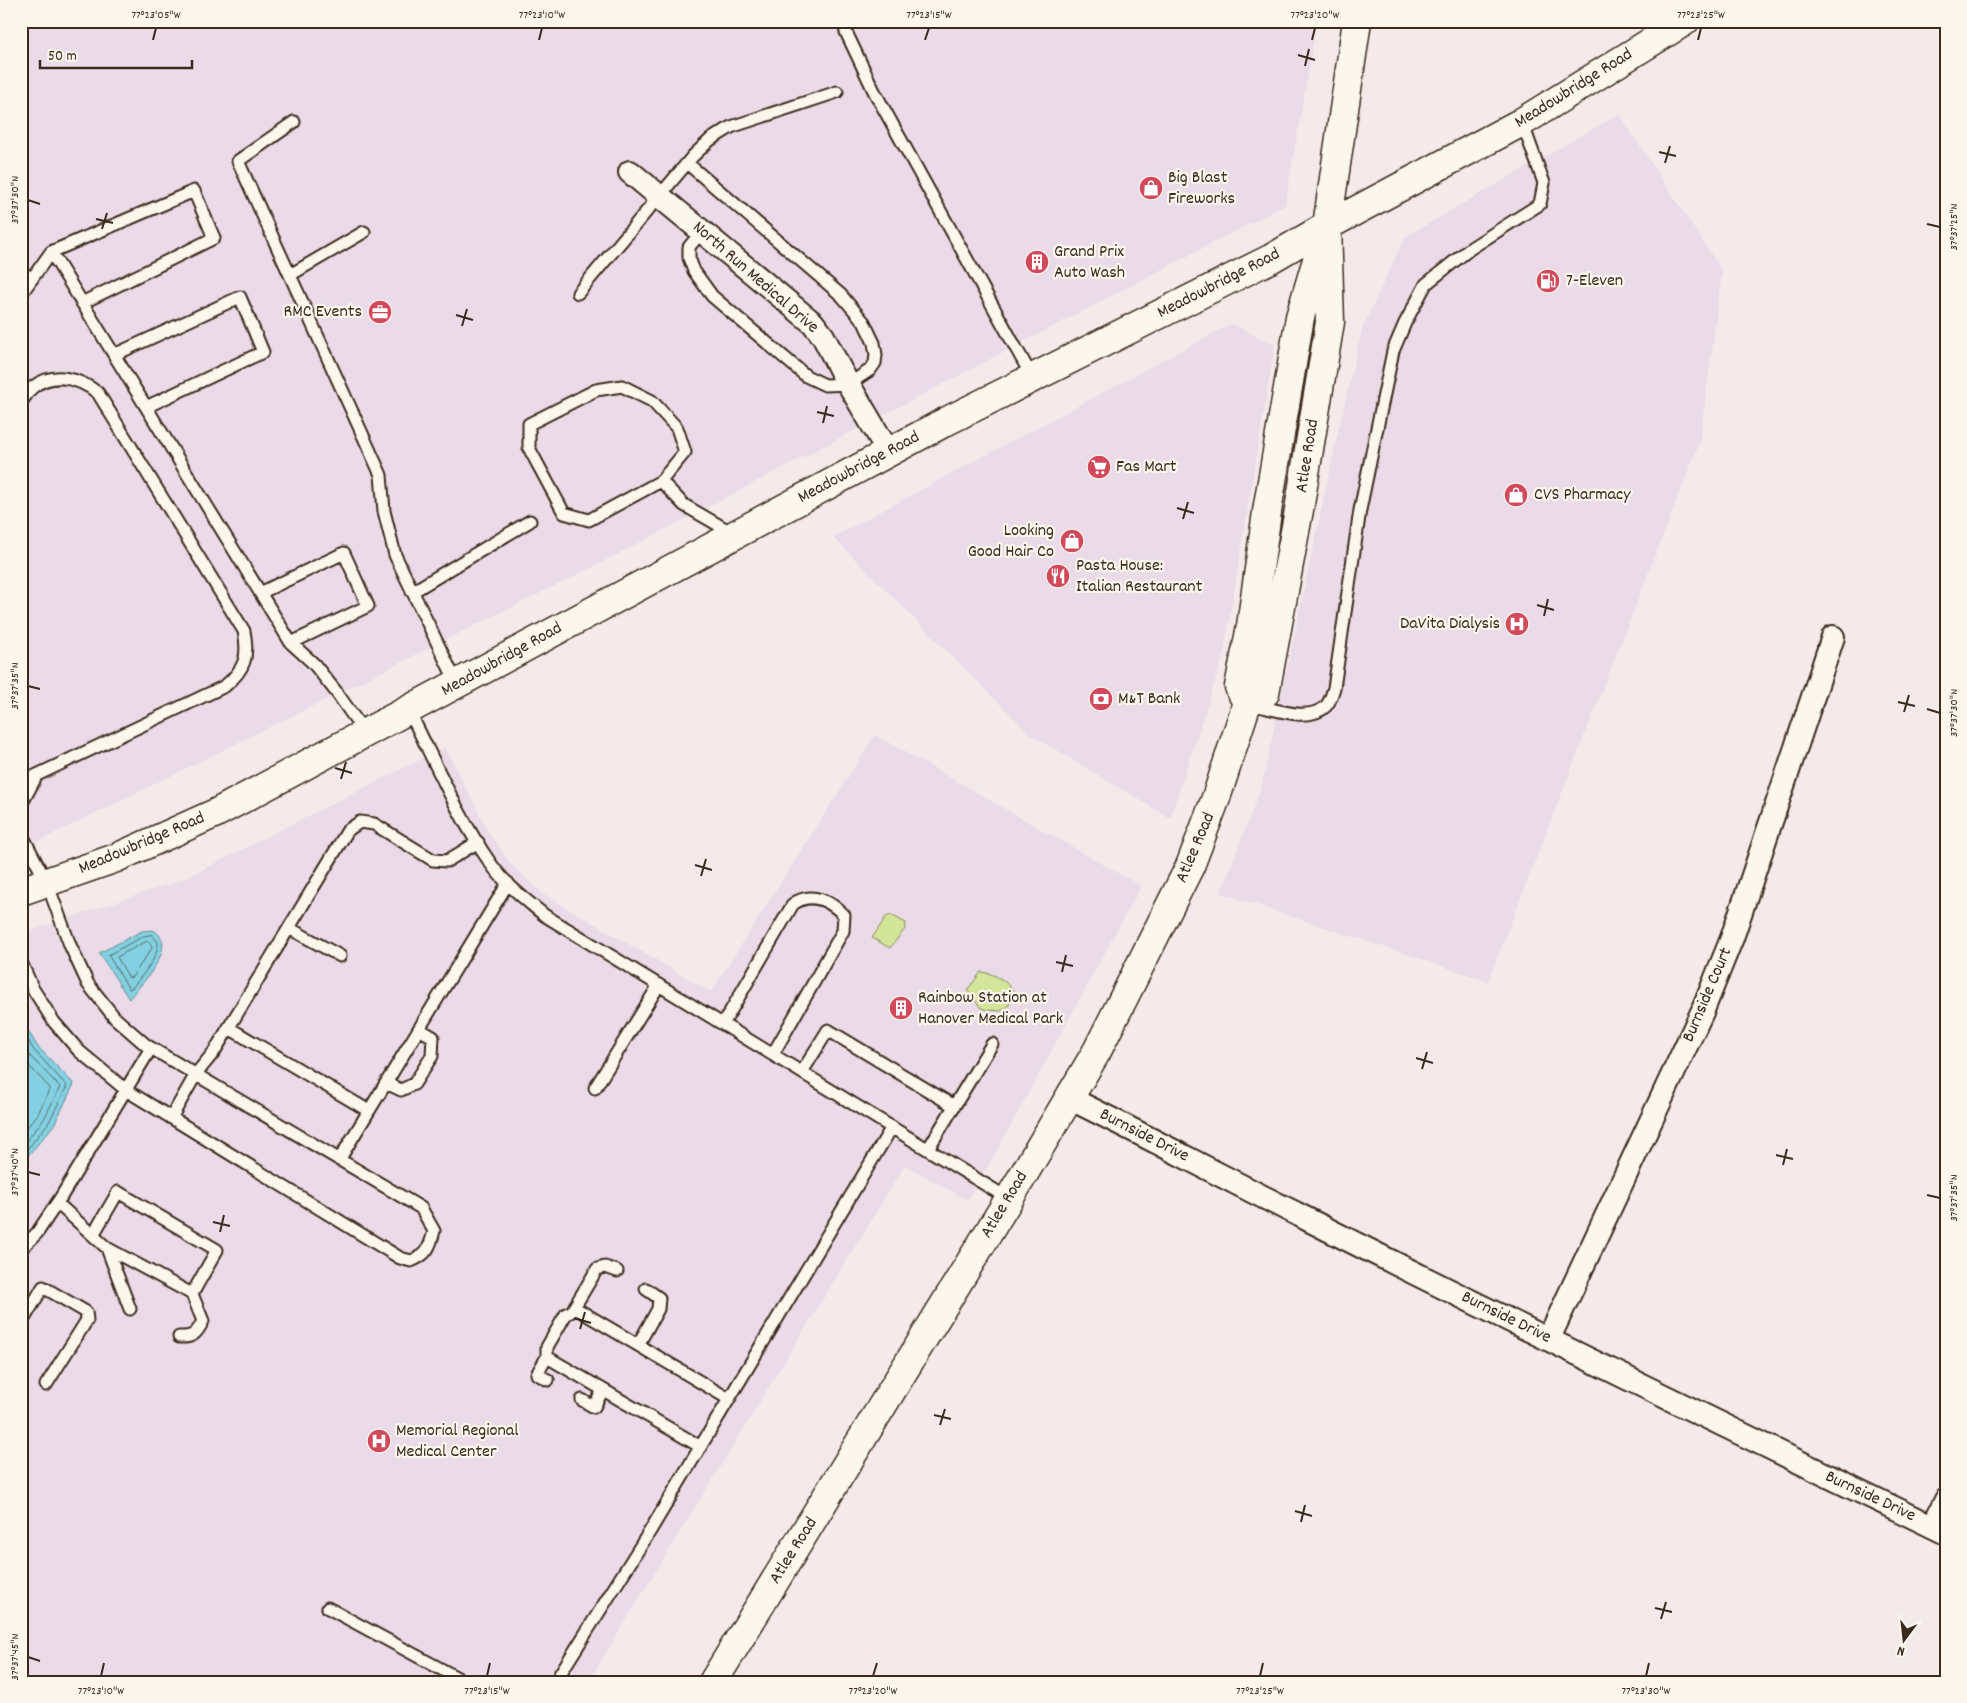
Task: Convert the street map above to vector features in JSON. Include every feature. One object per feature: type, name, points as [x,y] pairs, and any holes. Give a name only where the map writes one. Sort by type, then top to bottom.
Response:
[{"type":"main road","name":"Atlee Road","points":[[713,1682],[1009,1199],[1097,1051],[1190,866],[1216,798],[1247,704],[1265,693],[1299,510],[1330,322],[1327,226],[1356,21]]},
{"type":"main road","name":"Meadowbridge Road","points":[[21,892],[116,858],[191,825],[409,711],[889,452],[1032,377],[1272,258],[1327,226],[1522,122],[1685,21]]},
{"type":"street","name":"North Run Medical Drive","points":[[630,172],[812,323],[823,336],[889,452]]},
{"type":"street","name":"Burnside Court","points":[[1549,1338],[1703,1010],[1732,938],[1833,637]]},
{"type":"street","name":"Burnside Drive","points":[[1069,1098],[1136,1130],[1296,1214],[1815,1471],[1940,1530]]},
{"type":"street","points":[[1940,1530],[1946,1500]]},
{"type":"lane","points":[[844,21],[846,32],[874,92],[1032,377]]},
{"type":"lane","points":[[578,293],[687,162],[710,140],[730,127],[837,92]]},
{"type":"lane","points":[[294,122],[238,161],[381,475],[384,510],[395,555],[456,684]]},
{"type":"lane","points":[[1247,704],[1305,715],[1319,712],[1328,704],[1334,688],[1360,510],[1393,350],[1426,284],[1470,248],[1540,204],[1544,183],[1522,122]]},
{"type":"lane","points":[[687,162],[841,295],[864,322],[874,343],[875,363],[870,370],[849,384],[825,386],[806,376],[712,296],[694,271],[689,258],[689,247],[702,231]]},
{"type":"lane","points":[[21,294],[51,252],[194,191],[214,238],[82,303]]},
{"type":"lane","points":[[290,275],[364,232]]},
{"type":"lane","points":[[51,252],[291,643],[320,671],[365,733]]},
{"type":"lane","points":[[21,271],[32,279]]},
{"type":"lane","points":[[114,355],[240,297],[263,352],[146,407]]},
{"type":"lane","points":[[21,402],[33,387],[49,379],[64,377],[87,385],[98,393],[244,631],[247,645],[242,668],[225,686],[21,782]]},
{"type":"lane","points":[[622,386],[652,401],[676,428],[685,452],[662,481],[589,520],[564,513],[529,448],[529,424],[596,390],[622,386]]},
{"type":"lane","points":[[662,481],[684,505],[736,534]]},
{"type":"lane","points":[[412,592],[530,521]]},
{"type":"lane","points":[[260,593],[344,553],[368,606],[291,643]]},
{"type":"lane","points":[[409,711],[462,815],[492,865],[508,883],[544,915],[1009,1199]]},
{"type":"lane","points":[[21,805],[37,775]]},
{"type":"lane","points":[[171,1118],[196,1074],[214,1052],[229,1028],[348,830],[360,822],[374,824],[433,860],[447,861],[478,842]]},
{"type":"lane","points":[[21,833],[47,883],[70,945],[88,984],[115,1018],[151,1048],[421,1208],[434,1231],[432,1241],[423,1256],[412,1261],[400,1258],[126,1090],[78,1051],[54,1022],[33,989],[21,962]]},
{"type":"lane","points":[[340,1160],[508,883]]},
{"type":"lane","points":[[723,1024],[793,904],[800,898],[818,898],[834,905],[844,915],[843,931],[773,1054]]},
{"type":"lane","points":[[289,928],[340,956]]},
{"type":"lane","points":[[595,1088],[658,985]]},
{"type":"lane","points":[[229,1028],[369,1112]]},
{"type":"lane","points":[[386,1083],[401,1090],[414,1084],[432,1056],[433,1037],[419,1029]]},
{"type":"lane","points":[[802,1072],[828,1030],[954,1106]]},
{"type":"lane","points":[[928,1149],[992,1044]]},
{"type":"lane","points":[[21,1249],[36,1233],[57,1203],[151,1048]]},
{"type":"lane","points":[[555,1682],[650,1531],[892,1127]]},
{"type":"lane","points":[[93,1235],[118,1192],[217,1250],[192,1294]]},
{"type":"lane","points":[[57,1203],[107,1248],[192,1294],[203,1321],[198,1332],[190,1338],[179,1337]]},
{"type":"lane","points":[[107,1248],[130,1309]]},
{"type":"lane","points":[[572,1311],[597,1269],[606,1267],[617,1271]]},
{"type":"lane","points":[[21,1324],[43,1287],[86,1312],[87,1320],[46,1385]]},
{"type":"lane","points":[[638,1345],[658,1309],[659,1298],[646,1289]]},
{"type":"lane","points":[[548,1380],[537,1374],[548,1357],[547,1347],[566,1314],[577,1309],[729,1399]]},
{"type":"lane","points":[[548,1357],[700,1447]]},
{"type":"lane","points":[[582,1400],[594,1407],[603,1390]]},
{"type":"lane","points":[[328,1608],[465,1682]]},
{"type":"shaded area","points":[[21,21],[1317,21],[1285,205],[595,566],[21,850]]},
{"type":"shaded area","points":[[1619,114],[1722,271],[1700,441],[1488,981],[1221,893],[1262,785],[1362,329],[1405,237]]},
{"type":"shaded area","points":[[1231,324],[1275,345],[1223,657],[1170,818],[1031,735],[833,537]]},
{"type":"shaded area","name":"Memorial Regional Medical Center","points":[[875,735],[1141,886],[998,1149],[967,1200],[905,1165],[588,1682],[21,1682],[21,934],[182,880],[445,747],[489,833],[511,864],[543,894],[711,992]]},
{"type":"green space","points":[[891,915],[906,923],[905,929],[890,948],[872,938],[886,917]]},
{"type":"green space","points":[[981,972],[1000,978],[1015,992],[1009,1005],[1001,1011],[981,1008],[967,990]]},
{"type":"water","points":[[153,930],[160,937],[163,945],[161,954],[149,975],[129,999],[99,953],[142,931]]},
{"type":"water","points":[[21,1018],[37,1046],[74,1084],[54,1125],[21,1164]]},
{"type":"place","name":"Big Blast Fireworks","points":[[1151,188]]},
{"type":"place","name":"Grand Prix Auto Wash","points":[[1037,262]]},
{"type":"place","name":"7-Eleven","points":[[1548,281]]},
{"type":"place","name":"RMC Events","points":[[380,312]]},
{"type":"place","name":"Fas Mart","points":[[1099,467]]},
{"type":"place","name":"CVS Pharmacy","points":[[1516,495]]},
{"type":"place","name":"Looking Good Hair Co","points":[[1072,541]]},
{"type":"place","name":"Pasta House: Italian Restaurant","points":[[1058,576]]},
{"type":"place","name":"DaVita Dialysis","points":[[1517,624]]},
{"type":"place","name":"M&T Bank","points":[[1101,699]]},
{"type":"place","name":"Rainbow Station at Hanover Medical Park","points":[[901,1008]]},
{"type":"place","name":"Memorial Regional Medical Center","points":[[379,1441]]}]
